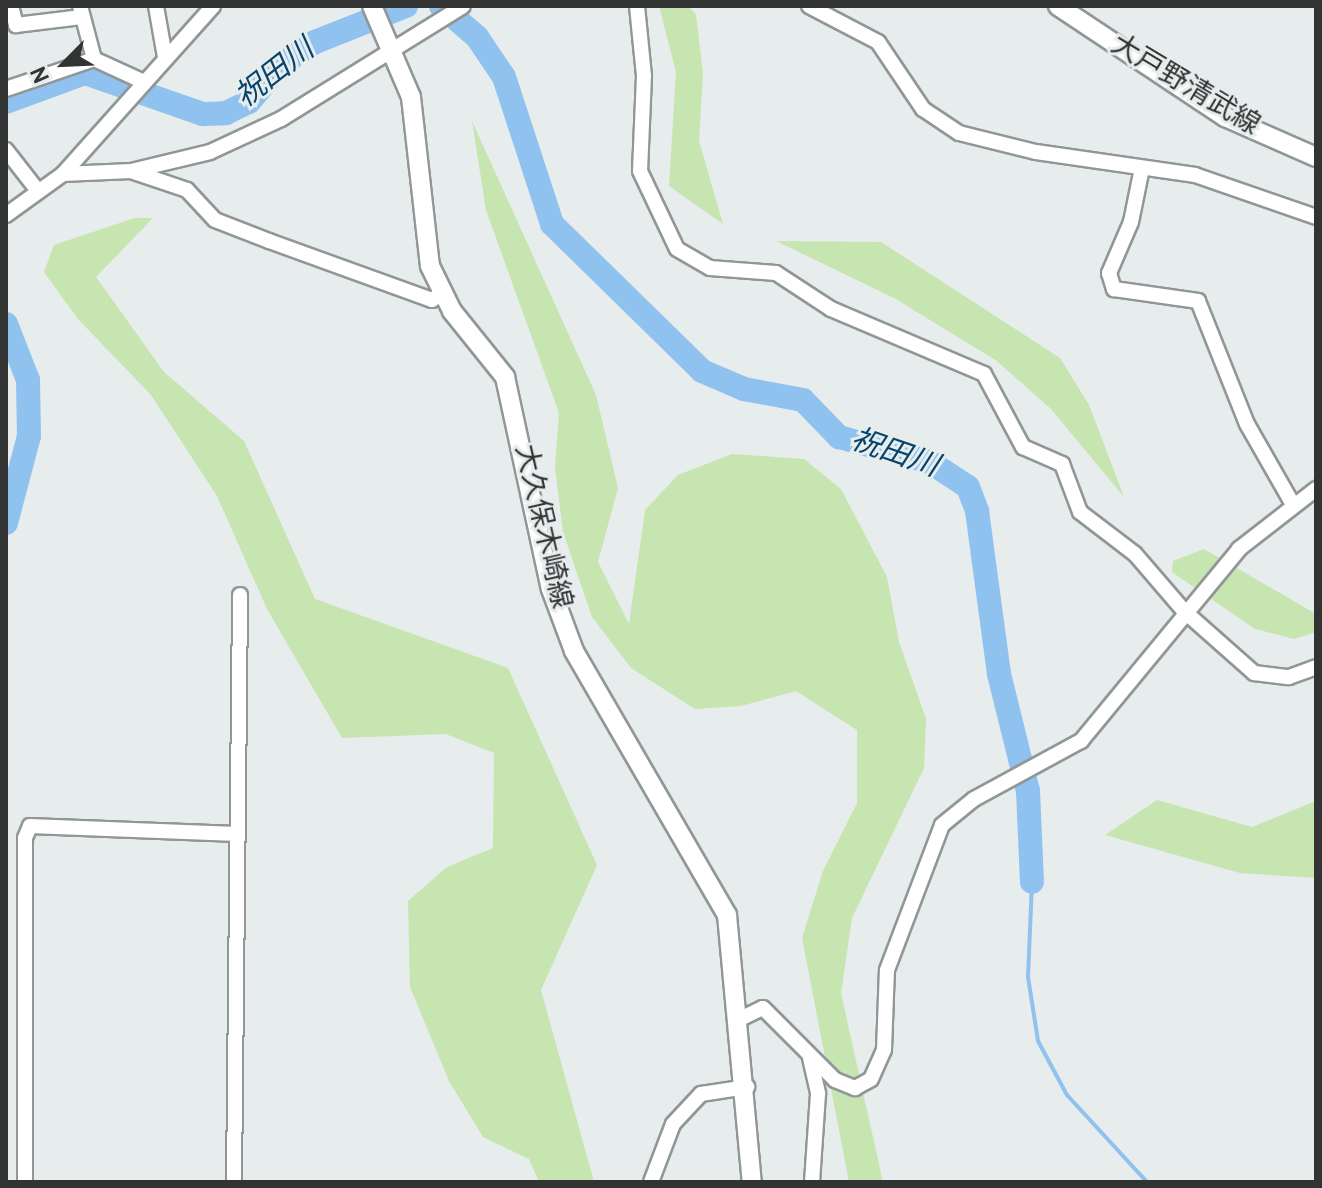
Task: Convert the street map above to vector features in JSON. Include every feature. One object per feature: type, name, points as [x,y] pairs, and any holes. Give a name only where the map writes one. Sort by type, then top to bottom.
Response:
[{"type":"main road","name":"大戸野清武線","points":[[1058,6],[1225,117],[1316,157]]},
{"type":"main road","name":"大久保木崎線","points":[[375,14],[411,97],[421,229],[442,293],[505,377],[551,589],[574,651],[727,915],[747,1087],[752,1182]]},
{"type":"street","points":[[11,6],[16,25],[81,12],[94,59]]},
{"type":"street","points":[[156,6],[165,57]]},
{"type":"street","points":[[6,215],[63,174],[142,81],[213,6]]},
{"type":"street","points":[[637,6],[644,76],[640,171],[677,249],[710,268],[776,273],[831,309],[984,374],[1023,447],[1062,464],[1080,512],[1135,554],[1184,611],[1254,673],[1289,677],[1316,667]]},
{"type":"street","points":[[809,6],[878,42],[941,125],[1036,152],[1195,175],[1316,217]]},
{"type":"street","points":[[63,174],[131,171],[210,152],[281,119],[454,12]]},
{"type":"street","points":[[6,89],[94,59],[142,81]]},
{"type":"street","points":[[6,150],[38,191]]},
{"type":"street","points":[[1142,168],[1131,222],[1109,273],[1114,289],[1198,301],[1247,424],[1292,503]]},
{"type":"street","points":[[131,171],[187,190],[215,220],[242,231],[432,300],[442,293]]},
{"type":"street","points":[[740,1019],[763,1008],[810,1058],[846,1086],[876,1073],[884,1050],[887,970],[932,840],[952,816],[1032,766],[1081,741],[1103,719],[1184,611],[1239,549],[1292,503],[1316,489]]},
{"type":"street","points":[[234,1182],[240,595]]},
{"type":"street","points":[[25,1182],[25,838],[30,826],[237,834]]},
{"type":"street","points":[[810,1058],[818,1094],[812,1182]]},
{"type":"street","points":[[651,1182],[673,1124],[701,1094],[747,1087]]},
{"type":"green space","points":[[659,6],[688,6],[696,14],[703,74],[699,141],[723,224],[669,186],[676,72]]},
{"type":"green space","points":[[472,121],[596,395],[618,488],[598,562],[629,624],[645,510],[678,475],[732,454],[804,459],[841,489],[887,577],[899,642],[926,719],[924,768],[852,918],[841,993],[883,1182],[849,1182],[802,938],[823,871],[857,803],[857,730],[796,691],[741,706],[695,709],[631,668],[592,617],[563,532],[555,467],[559,413],[486,210]]},
{"type":"green space","points":[[135,218],[153,218],[96,277],[164,372],[244,441],[315,599],[508,668],[597,865],[541,990],[594,1182],[539,1182],[529,1159],[483,1137],[449,1081],[410,987],[408,901],[447,867],[493,848],[494,753],[446,734],[342,738],[267,609],[217,496],[151,395],[78,319],[44,272],[54,245]]},
{"type":"green space","points":[[776,241],[881,242],[1060,358],[1089,405],[1124,497],[1051,409],[997,361],[894,298]]},
{"type":"green space","points":[[1204,549],[1316,614],[1316,632],[1294,639],[1255,629],[1172,572],[1173,561]]},
{"type":"green space","points":[[1157,800],[1252,827],[1316,801],[1316,878],[1240,873],[1105,835]]},
{"type":"waterway","name":"祝田川","points":[[6,102],[85,73],[203,114],[226,113],[249,102],[280,65],[315,42],[406,6]]},
{"type":"waterway","name":"祝田川","points":[[441,6],[477,37],[504,77],[552,224],[702,371],[744,389],[803,400],[839,437],[930,462],[968,487],[977,511],[999,674],[1028,791],[1032,882]]},
{"type":"waterway","points":[[6,324],[28,380],[29,436],[6,523]]},
{"type":"waterway","points":[[1032,882],[1028,977],[1038,1041],[1067,1095],[1147,1182]]}]
